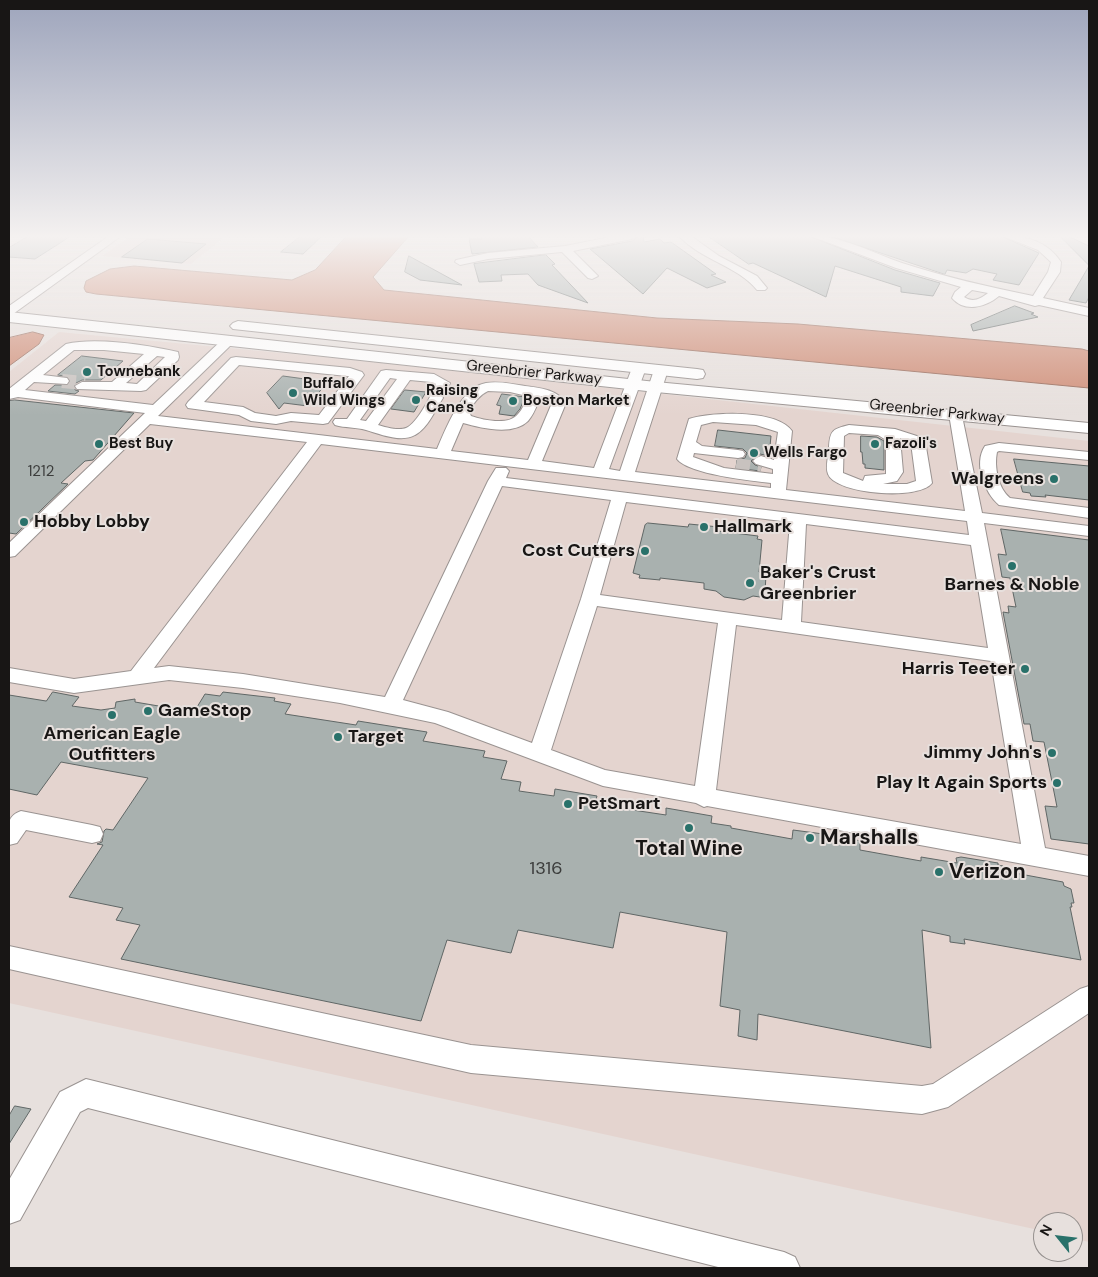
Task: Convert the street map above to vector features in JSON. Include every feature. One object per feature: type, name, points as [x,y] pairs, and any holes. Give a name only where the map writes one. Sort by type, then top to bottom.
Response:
[{"type":"main road","points":[[12,306],[147,318]]},
{"type":"main road","name":"Greenbrier Parkway","points":[[9,317],[227,342],[633,384],[658,378],[715,376]]},
{"type":"main road","name":"Greenbrier Parkway","points":[[224,325],[639,368],[658,378],[1089,428]]},
{"type":"main road","name":"Greenbrier Parkway","points":[[923,396],[1089,412]]},
{"type":"street","points":[[12,306],[27,296]]},
{"type":"street","points":[[959,296],[960,301],[971,304],[982,303],[992,296]]},
{"type":"street","points":[[1007,296],[1089,312]]},
{"type":"street","points":[[1036,302],[1040,296]]},
{"type":"street","points":[[9,552],[227,342]]},
{"type":"street","points":[[10,395],[70,347],[76,345],[173,355],[156,373]]},
{"type":"street","points":[[138,676],[312,439],[323,420],[358,375],[350,372],[236,361],[193,405],[243,411],[251,417],[276,420],[291,416],[323,420],[350,424],[370,426],[380,431],[403,433],[410,432],[419,423]]},
{"type":"street","points":[[600,473],[639,368]]},
{"type":"street","points":[[156,373],[216,382]]},
{"type":"street","points":[[350,424],[386,374],[440,380],[443,384],[438,395]]},
{"type":"street","points":[[626,476],[658,378]]},
{"type":"street","points":[[29,379],[60,385]]},
{"type":"street","points":[[85,383],[115,386]]},
{"type":"street","points":[[451,433],[474,394],[483,387],[545,393],[555,398],[559,403],[540,448]]},
{"type":"street","points":[[10,395],[18,393],[312,439],[626,476],[781,472]]},
{"type":"street","points":[[956,414],[973,517],[1036,856]]},
{"type":"street","points":[[716,417],[780,426],[785,431],[781,472],[722,472],[692,464],[685,459],[694,422],[702,418],[716,417]]},
{"type":"street","points":[[849,429],[884,432],[910,436],[918,441],[924,483],[920,486],[908,489],[857,484],[841,479],[835,473],[836,437],[839,432],[849,429]]},
{"type":"street","points":[[835,466],[842,474],[851,476],[884,480],[892,478],[895,472],[893,438],[884,432]]},
{"type":"street","points":[[1089,456],[999,447],[990,450],[988,456],[993,489],[998,498],[1014,504],[1089,513]]},
{"type":"street","points":[[1013,448],[1002,449],[997,452],[1006,493],[1089,507]]},
{"type":"street","points":[[687,450],[702,460],[737,460]]},
{"type":"street","points":[[391,705],[505,462]]},
{"type":"street","points":[[761,463],[875,506],[1089,531]]},
{"type":"street","points":[[965,468],[990,471]]},
{"type":"street","points":[[496,481],[978,541]]},
{"type":"street","points":[[875,486],[875,506]]},
{"type":"street","points":[[539,754],[590,599],[620,496]]},
{"type":"street","points":[[1014,504],[1018,523]]},
{"type":"street","points":[[798,518],[791,627],[999,656]]},
{"type":"street","points":[[704,798],[728,618]]},
{"type":"street","points":[[9,675],[74,686],[169,672],[235,680],[391,705],[440,718],[603,778],[704,798],[1089,866]]},
{"type":"street","points":[[9,957],[471,1059],[922,1100],[938,1097],[1089,998]]},
{"type":"lane","points":[[115,386],[154,352]]},
{"type":"lane","points":[[60,385],[79,393],[115,386],[134,388],[141,387],[156,373]]},
{"type":"lane","points":[[370,426],[406,376]]},
{"type":"lane","points":[[463,412],[466,419],[476,422],[501,425],[518,422],[524,417],[535,394],[525,390]]},
{"type":"lane","points":[[419,423],[438,395]]},
{"type":"lane","points":[[442,454],[451,433]]},
{"type":"lane","points":[[533,465],[540,448]]},
{"type":"lane","points":[[590,599],[791,627]]},
{"type":"lane","points":[[13,825],[92,834]]},
{"type":"lane","points":[[9,1209],[70,1102],[86,1093],[784,1268]]},
{"type":"shaded area","points":[[113,296],[439,296],[657,318],[798,324],[1082,349],[1089,351],[1089,388]]},
{"type":"shaded area","points":[[33,332],[44,335],[39,344],[9,366],[9,338]]},
{"type":"shaded area","points":[[59,332],[346,359],[1089,441],[1089,1242],[1083,1240],[1083,1212],[1033,1212],[1033,1229],[9,1003],[9,372]]},
{"type":"building","points":[[567,296],[581,296],[588,303]]},
{"type":"building","points":[[1072,296],[1089,296],[1086,303],[1069,300]]},
{"type":"building","points":[[1015,306],[1034,313],[1031,314],[1038,317],[973,331],[971,325]]},
{"type":"building","name":"Townebank","points":[[82,356],[123,361],[101,380],[82,380],[74,384],[75,390],[79,391],[75,394],[48,391],[55,385],[69,385],[71,382],[69,377],[58,375]]},
{"type":"building","name":"Buffalo Wild Wings","points":[[283,376],[328,381],[308,406],[284,403],[279,409],[267,393]]},
{"type":"building","name":"Raising Cane's","points":[[405,390],[426,392],[414,412],[391,409]]},
{"type":"building","name":"Boston Market","points":[[502,394],[525,397],[520,409],[514,416],[499,414],[501,406],[497,405]]},
{"type":"building","points":[[15,400],[134,413],[93,460],[85,461],[61,483],[68,484],[16,534],[9,533],[9,401]]},
{"type":"building","name":"Wells Fargo","points":[[718,430],[771,436],[769,456],[760,454],[751,461],[761,467],[760,471],[736,468],[737,460],[745,458],[747,453],[743,449],[715,446]]},
{"type":"building","name":"Fazoli's","points":[[861,436],[877,437],[884,441],[884,470],[865,468],[861,452]]},
{"type":"building","name":"Walgreens","points":[[1014,459],[1089,466],[1089,500],[1045,495],[1046,497],[1031,496],[1030,493],[1023,492]]},
{"type":"building","points":[[648,523],[688,527],[689,524],[719,527],[718,531],[758,536],[757,539],[762,540],[759,572],[766,575],[765,592],[761,591],[760,597],[753,596],[744,600],[724,597],[716,591],[704,589],[704,583],[660,578],[660,580],[639,578],[640,575],[633,573],[645,525]]},
{"type":"building","points":[[1001,529],[1089,540],[1089,844],[1051,839],[1045,806],[1057,807],[1044,742],[1033,741],[1030,724],[1024,724],[1003,612],[1009,613],[1008,606],[1016,607],[1010,578],[1002,577],[998,554],[1006,555]]},
{"type":"building","points":[[53,692],[79,697],[72,706],[101,710],[115,708],[116,702],[135,699],[135,702],[194,712],[205,694],[220,696],[223,692],[275,698],[274,701],[291,704],[285,714],[356,725],[358,721],[427,732],[423,741],[485,751],[483,757],[507,761],[501,779],[521,782],[519,791],[554,796],[555,789],[597,796],[595,803],[606,806],[666,815],[666,808],[712,816],[711,823],[792,839],[793,830],[846,837],[860,841],[860,850],[921,861],[921,857],[957,863],[956,858],[961,857],[998,863],[998,865],[1003,866],[1004,871],[1063,882],[1064,886],[1071,889],[1074,903],[1071,903],[1072,907],[1070,907],[1081,960],[964,939],[965,944],[950,942],[950,936],[922,930],[931,1048],[758,1014],[757,1040],[738,1036],[740,1010],[720,1006],[727,932],[620,912],[613,948],[518,930],[511,953],[447,940],[421,1021],[121,959],[140,925],[116,920],[123,908],[69,897],[103,845],[97,844],[102,842],[104,831],[106,829],[113,830],[148,778],[61,762],[37,795],[9,789],[9,695],[46,701]]},
{"type":"building","points":[[15,1106],[31,1109],[9,1144],[9,1116]]},
{"type":"tunnel","points":[[62,381],[85,383]]},
{"type":"tunnel","points":[[736,465],[761,469]]},
{"type":"place","name":"Townebank","points":[[87,372]]},
{"type":"place","name":"Buffalo Wild Wings","points":[[293,393]]},
{"type":"place","name":"Raising Cane's","points":[[416,400]]},
{"type":"place","name":"Boston Market","points":[[513,401]]},
{"type":"place","name":"Best Buy","points":[[99,444]]},
{"type":"place","name":"Fazoli's","points":[[875,444]]},
{"type":"place","name":"Wells Fargo","points":[[754,453]]},
{"type":"place","name":"Walgreens","points":[[1054,479]]},
{"type":"place","name":"Hobby Lobby","points":[[24,522]]},
{"type":"place","name":"Hallmark","points":[[704,527]]},
{"type":"place","name":"Cost Cutters","points":[[645,551]]},
{"type":"place","name":"Barnes & Noble","points":[[1012,566]]},
{"type":"place","name":"Baker's Crust Greenbrier","points":[[750,583]]},
{"type":"place","name":"Harris Teeter","points":[[1025,669]]},
{"type":"place","name":"GameStop","points":[[148,711]]},
{"type":"place","name":"American Eagle Outfitters","points":[[112,715]]},
{"type":"place","name":"Target","points":[[338,737]]},
{"type":"place","name":"Jimmy John's","points":[[1052,753]]},
{"type":"place","name":"Play It Again Sports","points":[[1057,783]]},
{"type":"place","name":"PetSmart","points":[[568,804]]},
{"type":"place","name":"Total Wine","points":[[689,828]]},
{"type":"place","name":"Marshalls","points":[[810,838]]},
{"type":"place","name":"Verizon","points":[[939,872]]}]
